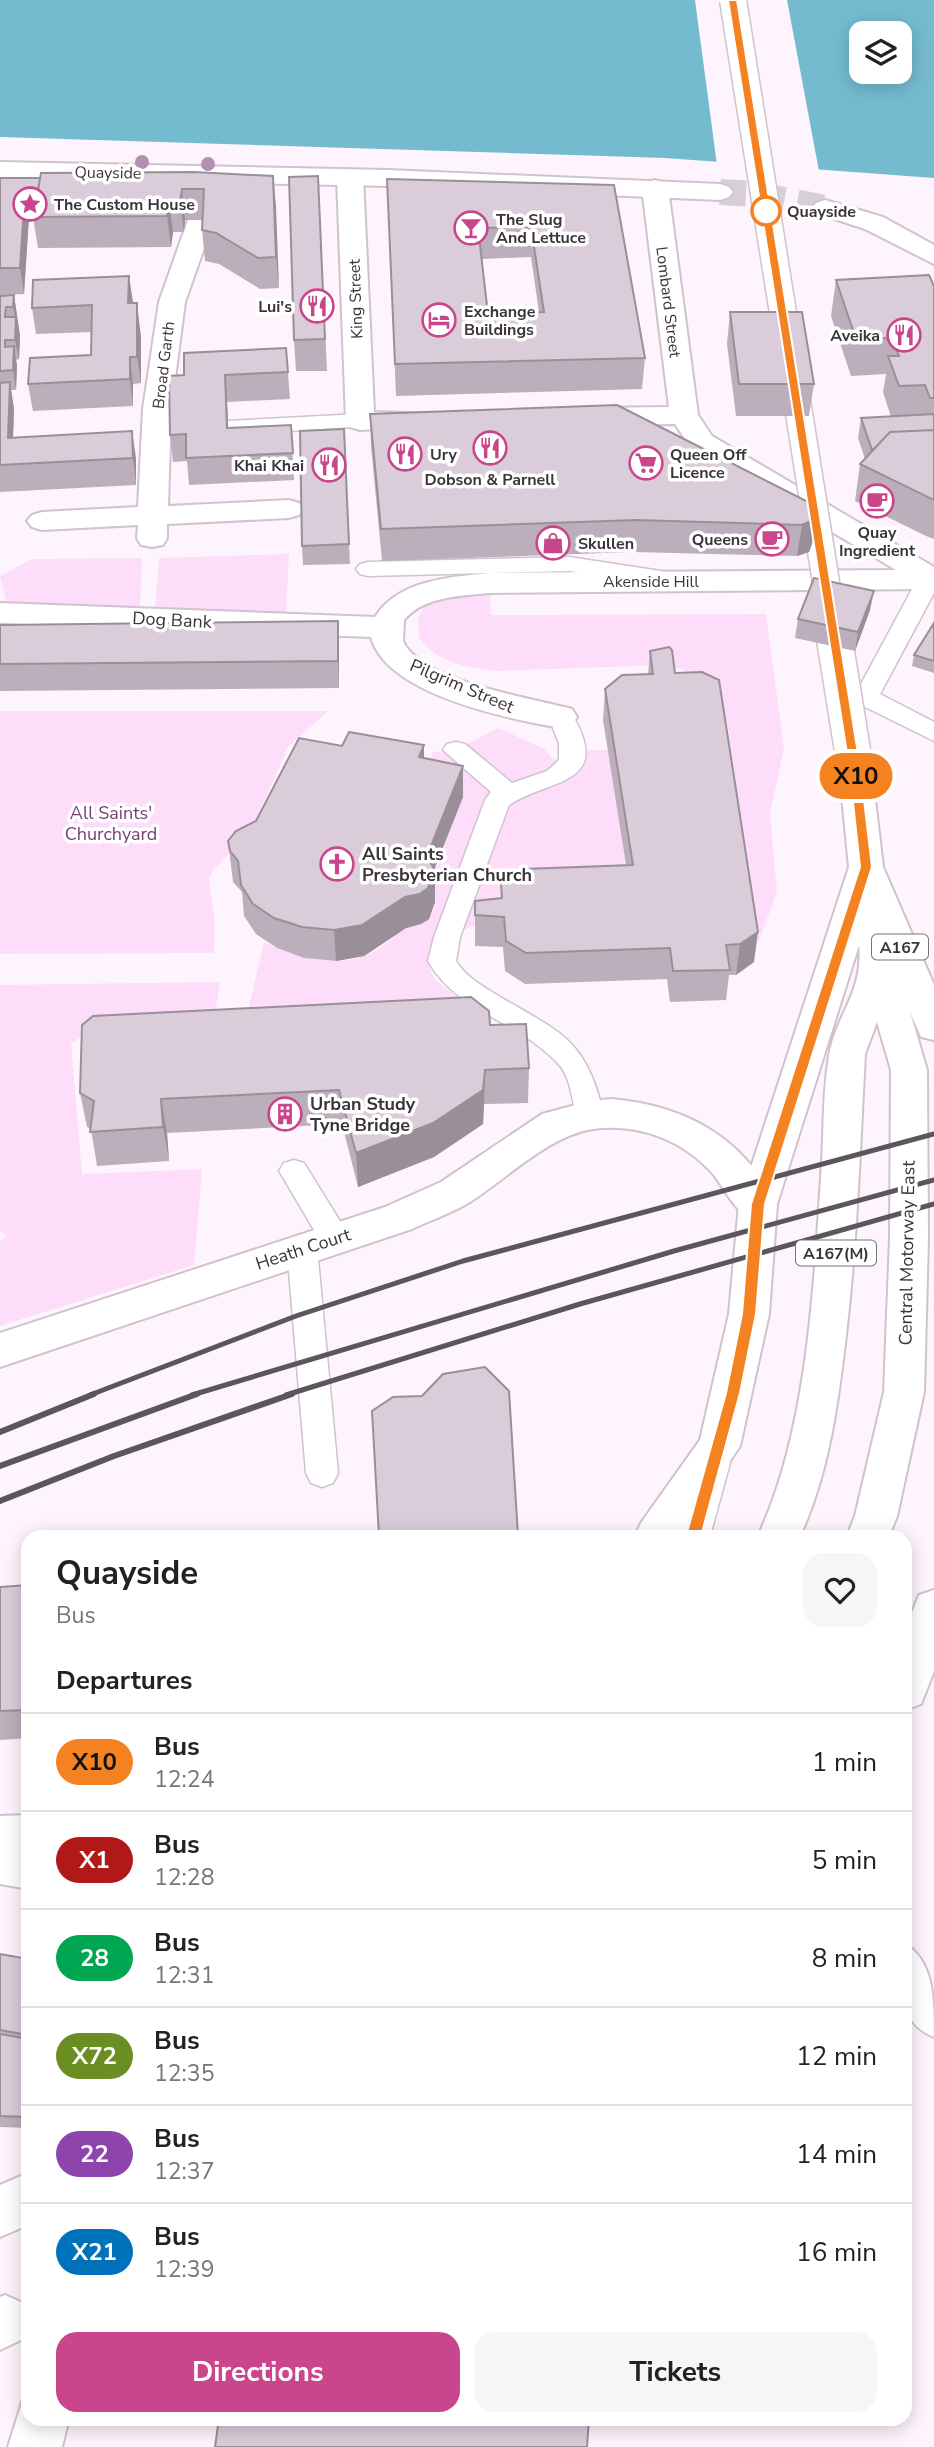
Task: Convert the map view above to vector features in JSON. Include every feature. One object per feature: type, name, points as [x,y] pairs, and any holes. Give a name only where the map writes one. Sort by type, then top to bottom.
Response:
[{"type":"main road","name":"A167","points":[[733,0],[855,766],[866,867],[934,1027]]},
{"type":"main road","name":"Quayside","points":[[0,170],[350,177],[720,192]]},
{"type":"main road","name":"King Street","points":[[350,177],[360,421]]},
{"type":"main road","name":"Lombard Street","points":[[655,188],[684,415]]},
{"type":"main road","points":[[825,208],[874,223],[934,256]]},
{"type":"main road","name":"Broad Garth","points":[[152,527],[165,431],[172,302],[201,220]]},
{"type":"main road","points":[[562,417],[684,415],[701,442],[854,530],[932,579]]},
{"type":"main road","points":[[360,421],[454,419]]},
{"type":"main road","points":[[42,521],[152,527],[289,509]]},
{"type":"main road","name":"Akenside Hill","points":[[387,626],[394,612],[403,605],[441,589],[490,583],[932,579]]},
{"type":"main road","name":"Dog Bank","points":[[0,613],[296,626],[387,626]]},
{"type":"main road","name":"Pilgrim Street","points":[[387,626],[390,649],[413,669],[520,710],[561,717]]},
{"type":"main road","name":"A167","points":[[660,1530],[719,1446],[749,1314],[758,1204],[866,867]]},
{"type":"main road","name":"Central Motorway East","points":[[866,867],[879,969],[909,1070],[909,1238],[904,1392],[876,1516],[870,1530]]},
{"type":"main road","name":"Central Motorway East","points":[[782,1530],[792,1508],[816,1419],[835,1262],[847,1054],[879,969]]},
{"type":"main road","points":[[590,1115],[652,1117],[688,1133],[725,1163],[758,1204]]},
{"type":"main road","name":"Heath Court","points":[[0,1350],[398,1217],[443,1198],[486,1174],[555,1124],[590,1115]]},
{"type":"main road","points":[[912,1670],[934,1609]]},
{"type":"main road","points":[[0,1838],[21,1837]]},
{"type":"main road","points":[[0,1862],[21,1866]]},
{"type":"main road","points":[[912,1979],[934,2013]]},
{"type":"main road","points":[[0,2212],[21,2202]]},
{"type":"main road","points":[[35,2447],[40,2426]]},
{"type":"lane","points":[[228,428],[360,421]]},
{"type":"lane","points":[[368,569],[569,564],[675,580]]},
{"type":"lane","points":[[932,579],[866,697],[934,733]]},
{"type":"lane","points":[[561,717],[573,750],[567,768],[552,778],[508,793],[492,809],[447,937],[442,961],[452,978],[526,1024],[569,1057],[579,1071],[590,1115]]},
{"type":"lane","points":[[456,750],[508,793]]},
{"type":"lane","points":[[462,1013],[503,1012]]},
{"type":"lane","points":[[294,1171],[318,1244],[322,1474]]},
{"type":"lane","name":"A167","points":[[696,1530],[719,1446]]},
{"type":"green space","points":[[289,554],[286,614],[155,608],[159,558]]},
{"type":"green space","points":[[142,558],[140,608],[6,601],[0,576],[32,559]]},
{"type":"green space","points":[[490,591],[491,615],[766,614],[784,748],[770,814],[777,891],[758,944],[728,727],[715,694],[690,673],[667,665],[495,671],[453,662],[435,653],[419,638],[418,618],[430,603],[449,596]]},
{"type":"green space","name":"All Saints' Churchyard","points":[[0,711],[328,711],[288,747],[250,833],[214,869],[209,879],[215,923],[214,953],[0,954]]},
{"type":"green space","points":[[498,728],[543,748],[553,759],[582,766],[584,750],[609,750],[630,896],[501,915],[433,942],[430,969],[442,986],[458,997],[451,1006],[247,1015],[264,942],[304,957],[348,960],[375,951],[402,930],[428,918],[435,902],[424,777],[433,751],[448,754]]},
{"type":"green space","points":[[220,982],[215,1014],[101,1023],[71,1044],[82,1174],[202,1169],[194,1265],[0,1326],[0,1242],[6,1236],[0,1230],[0,985]]},
{"type":"water","points":[[0,0],[934,0],[934,178],[665,158],[0,137]]},
{"type":"pier","points":[[695,0],[787,0],[819,171],[717,165]]},
{"type":"building","points":[[194,172],[273,176],[276,257],[258,258],[216,233],[202,230],[204,189],[182,189],[180,202],[169,202],[167,216],[33,217],[41,173]]},
{"type":"building","points":[[318,176],[325,339],[294,340],[289,177]]},
{"type":"building","points":[[0,178],[40,178],[38,191],[25,191],[20,268],[0,268]]},
{"type":"building","name":"Exchange Buildings","points":[[387,179],[614,185],[645,358],[395,364]],"holes":[[[531,227],[544,312],[488,314],[478,228]]]},
{"type":"building","points":[[929,275],[934,286],[934,398],[930,398],[925,385],[899,386],[888,356],[899,356],[892,338],[856,339],[836,280]]},
{"type":"building","points":[[129,276],[128,303],[137,303],[137,357],[130,357],[130,379],[28,384],[30,358],[91,355],[92,305],[32,308],[33,280]]},
{"type":"building","points":[[14,295],[13,307],[6,307],[5,317],[16,317],[15,340],[5,340],[5,347],[14,346],[13,370],[0,371],[0,296]]},
{"type":"building","points":[[730,312],[802,312],[814,384],[739,384]]},
{"type":"building","points":[[286,348],[288,372],[225,375],[227,428],[291,425],[293,453],[186,458],[186,434],[170,435],[169,376],[184,375],[184,353]]},
{"type":"building","points":[[10,382],[8,438],[132,431],[133,458],[0,465],[0,383]]},
{"type":"building","points":[[617,405],[814,505],[816,513],[813,520],[802,525],[636,520],[381,529],[370,414]]},
{"type":"building","points":[[934,414],[934,430],[890,432],[872,450],[861,418]]},
{"type":"building","points":[[344,429],[349,544],[302,546],[300,431]]},
{"type":"building","points":[[934,430],[934,500],[860,464],[890,432]]},
{"type":"building","points":[[814,578],[874,591],[858,632],[798,619]]},
{"type":"building","points":[[338,621],[338,661],[0,664],[0,625]]},
{"type":"building","points":[[934,623],[934,661],[914,655]]},
{"type":"building","points":[[669,647],[672,650],[675,673],[702,672],[719,680],[758,932],[740,944],[726,945],[730,970],[673,971],[670,948],[526,953],[506,941],[504,917],[475,915],[475,901],[502,898],[501,884],[523,869],[633,865],[605,689],[622,675],[653,674],[650,651]]},
{"type":"building","name":"All Saints Presbyterian Church","points":[[349,732],[424,745],[419,757],[463,766],[427,856],[435,871],[428,888],[420,894],[405,897],[362,925],[334,930],[302,927],[274,918],[253,904],[241,885],[238,861],[230,851],[228,841],[236,831],[256,821],[299,738],[342,746]]},
{"type":"building","name":"Urban Study Tyne Bridge","points":[[471,997],[489,1011],[490,1025],[526,1024],[529,1068],[485,1070],[483,1090],[433,1123],[356,1153],[339,1090],[161,1099],[163,1127],[90,1132],[94,1101],[80,1093],[82,1025],[93,1016]]},
{"type":"building","points":[[485,1367],[509,1391],[518,1530],[379,1530],[372,1411],[393,1397],[422,1396],[443,1374]]},
{"type":"building","points":[[21,1586],[21,1710],[0,1711],[0,1587]]},
{"type":"building","points":[[0,1954],[21,1958],[21,2034],[0,2030]]},
{"type":"building","points":[[0,2034],[21,2038],[21,2117],[0,2116]]},
{"type":"building","points":[[218,2426],[588,2426],[587,2447],[215,2447]]},
{"type":"tunnel","points":[[720,192],[754,194],[825,208]]},
{"type":"railway","points":[[90,1395],[296,1316],[463,1261],[934,1134]]},
{"type":"railway","points":[[192,1395],[674,1251],[934,1180]]},
{"type":"railway","points":[[286,1395],[580,1304],[934,1204]]},
{"type":"railway","points":[[0,1432],[94,1394]]},
{"type":"railway","points":[[0,1466],[197,1394]]},
{"type":"railway","points":[[0,1501],[114,1456],[292,1394]]},
{"type":"bus line","name":"X10","points":[[696,1530],[733,1393],[749,1314],[758,1204],[866,867],[855,766],[733,0]]},
{"type":"place","name":"The Custom House","points":[[30,204]]},
{"type":"place","name":"Quayside","points":[[766,211]]},
{"type":"place","name":"The Slug And Lettuce","points":[[471,228]]},
{"type":"place","name":"Lui's","points":[[317,306]]},
{"type":"place","name":"Exchange Buildings","points":[[439,320]]},
{"type":"place","name":"Aveika","points":[[904,335]]},
{"type":"place","name":"Dobson & Parnell","points":[[490,448]]},
{"type":"place","name":"Ury","points":[[405,454]]},
{"type":"place","name":"Queen Off Licence","points":[[646,463]]},
{"type":"place","name":"Khai Khai","points":[[329,465]]},
{"type":"place","name":"Quay Ingredient","points":[[877,501]]},
{"type":"place","name":"Queens","points":[[772,539]]},
{"type":"place","name":"Skullen","points":[[553,543]]},
{"type":"place","name":"All Saints Presbyterian Church","points":[[337,864]]},
{"type":"place","name":"Urban Study Tyne Bridge","points":[[285,1114]]}]
